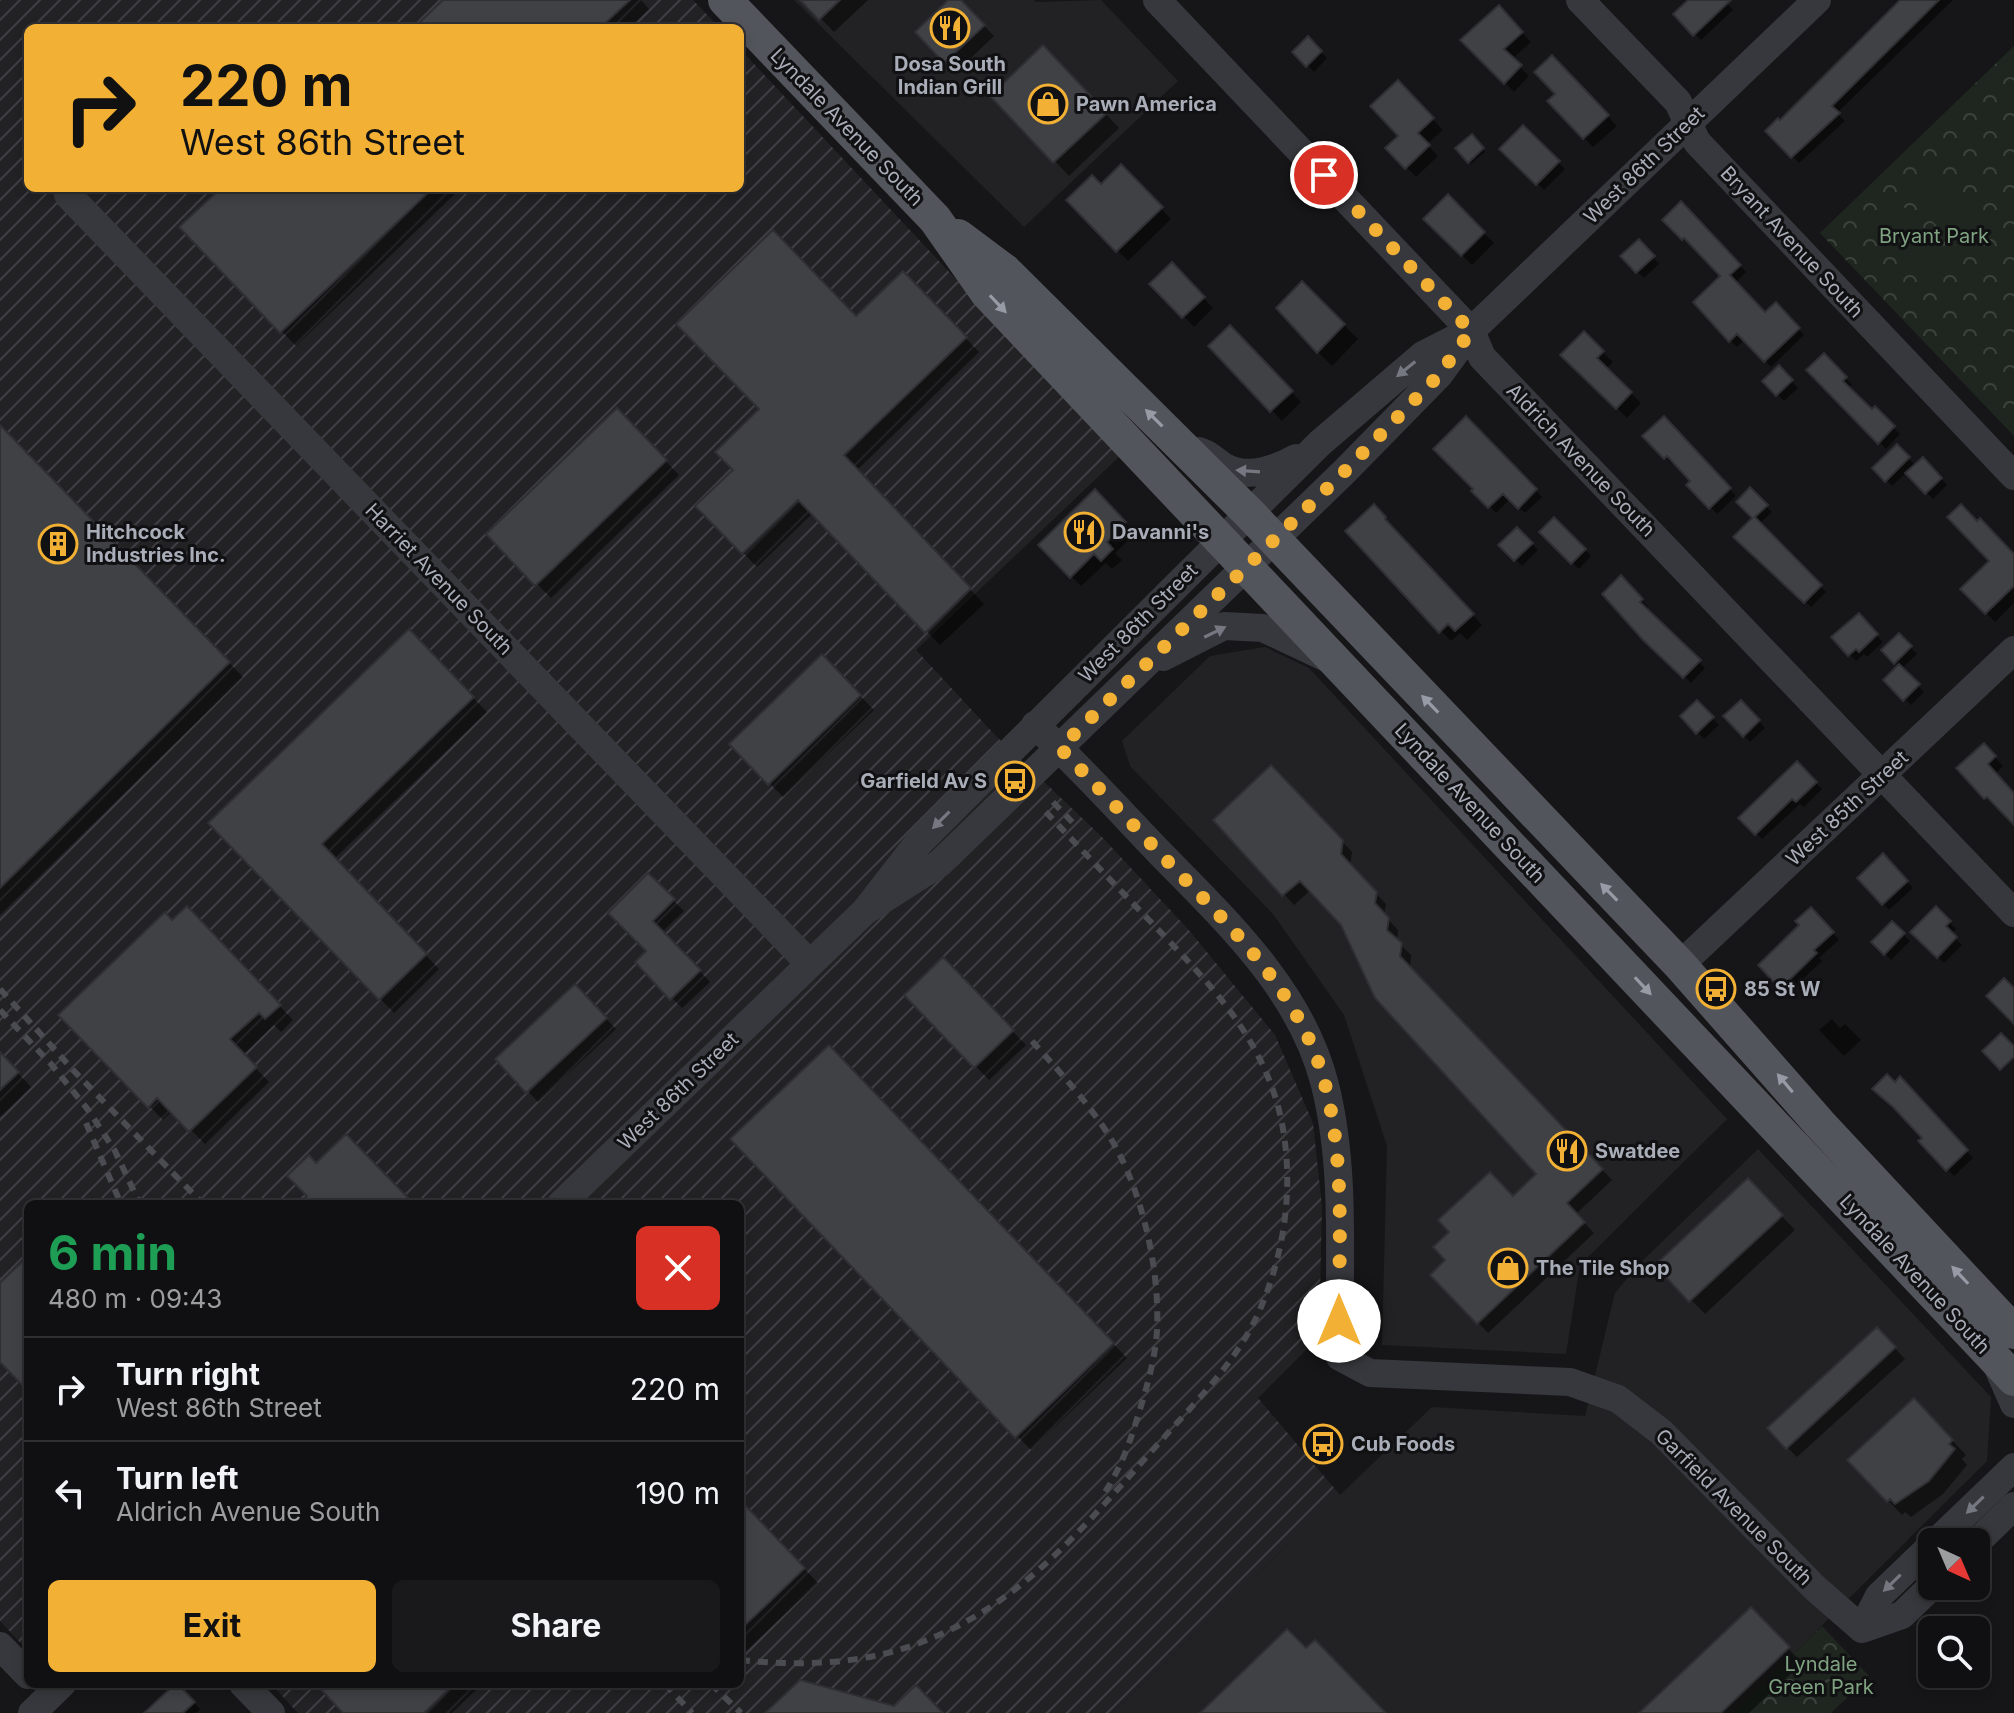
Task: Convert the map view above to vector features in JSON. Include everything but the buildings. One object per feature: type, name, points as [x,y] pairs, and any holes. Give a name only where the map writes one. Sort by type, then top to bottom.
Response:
[{"type":"main road","name":"Lyndale Avenue South","points":[[725,0],[935,219],[987,293],[1339,664],[2007,1356]]},
{"type":"main road","name":"Lyndale Avenue South","points":[[935,219],[1005,271],[1249,513],[1680,965],[1820,1124],[2007,1356]]},
{"type":"street","name":"Aldrich Avenue South","points":[[1157,0],[1471,331],[1482,357],[2014,913]]},
{"type":"street","name":"Bryant Avenue South","points":[[1580,0],[1678,102],[1697,142],[2014,476]]},
{"type":"street","name":"West 86th Street","points":[[865,911],[940,863],[1439,375],[1471,331],[1817,0]]},
{"type":"street","name":"Harriet Avenue South","points":[[68,195],[809,963]]},
{"type":"street","name":"West 86th Street","points":[[565,1200],[865,911],[917,844],[1315,448],[1423,355],[1471,331]]},
{"type":"street","points":[[1182,446],[1207,453],[1228,469],[1258,473],[1283,465],[1315,448]]},
{"type":"street","points":[[1144,665],[1191,645],[1224,626],[1263,628],[1339,664]]},
{"type":"street","name":"West 85th Street","points":[[1680,965],[2014,650]]},
{"type":"street","name":"Garfield Avenue South","points":[[1035,725],[1243,940],[1277,982],[1305,1030],[1325,1082],[1336,1135],[1340,1357],[1370,1373],[1570,1382],[1618,1399],[1661,1432],[1815,1588],[1862,1629]]},
{"type":"street","points":[[2007,1356],[2014,1404]]},
{"type":"street","points":[[1951,1528],[2007,1474],[2014,1453]]},
{"type":"street","points":[[1990,1530],[2012,1509]]},
{"type":"street","points":[[1862,1629],[1879,1596],[1918,1559]]},
{"type":"street","points":[[1862,1629],[1902,1615],[1918,1600]]},
{"type":"street","points":[[0,1646],[24,1671]]},
{"type":"street","points":[[247,1688],[271,1713]]},
{"type":"shaded area","points":[[0,0],[693,0],[716,24],[24,24],[24,192],[744,192],[744,53],[1121,455],[916,650],[996,736],[1102,837],[1188,929],[1275,1035],[1313,1123],[1322,1207],[1319,1337],[1258,1398],[1340,1495],[1112,1713],[298,1713],[275,1688],[744,1688],[744,1200],[24,1200],[24,1647],[0,1621]]},
{"type":"shaded area","points":[[794,0],[1101,0],[1178,81],[1024,227]]},
{"type":"shaded area","points":[[1265,647],[1309,668],[1727,1119],[1580,1265],[1566,1354],[1382,1345],[1387,1146],[1344,1015],[1273,914],[1130,766],[1122,741],[1210,656]]},
{"type":"shaded area","points":[[1758,1149],[1991,1397],[1987,1461],[1734,1713],[1112,1713],[1432,1407],[1585,1416],[1615,1293],[1638,1265]]},
{"type":"green space","name":"Bryant Park","points":[[2014,46],[2014,436],[1820,233]]},
{"type":"green space","points":[[1933,174],[1983,225],[1959,249],[1909,197]]},
{"type":"green space","points":[[1901,204],[1950,256],[1926,279],[1877,227]]},
{"type":"green space","name":"Lyndale Green Park","points":[[1822,1626],[1869,1676],[1831,1713],[1733,1713]]},
{"type":"railway","points":[[1053,802],[1075,825]]},
{"type":"railway","points":[[744,1660],[813,1663],[886,1653],[932,1638],[999,1601],[1029,1578],[1083,1527],[1202,1395],[1241,1345],[1270,1284],[1286,1210],[1287,1160],[1279,1110],[1258,1055],[1209,985],[1045,811]]},
{"type":"railway","points":[[0,989],[74,1071],[199,1200]]},
{"type":"railway","points":[[0,1010],[51,1064],[89,1111],[115,1151],[138,1200]]},
{"type":"railway","points":[[1032,1041],[1089,1107],[1118,1152],[1138,1201],[1151,1253],[1157,1306],[1152,1364],[1127,1447],[1105,1492]]},
{"type":"railway","points":[[86,1123],[119,1200]]},
{"type":"railway","points":[[669,1688],[692,1713]]},
{"type":"railway","points":[[715,1688],[741,1713]]},
{"type":"place","name":"Dosa South Indian Grill","points":[[950,28]]},
{"type":"place","name":"Pawn America","points":[[1048,104]]},
{"type":"place","name":"Davanni's","points":[[1084,532]]},
{"type":"place","name":"Hitchcock Industries Inc.","points":[[58,544]]},
{"type":"place","name":"Garfield Av S","points":[[1015,781]]},
{"type":"place","name":"85 St W","points":[[1716,989]]},
{"type":"place","name":"Swatdee","points":[[1567,1151]]},
{"type":"place","name":"The Tile Shop","points":[[1508,1268]]},
{"type":"place","name":"Cub Foods","points":[[1323,1444]]},
{"type":"route","points":[[1324,175],[1471,331],[1439,375],[1345,471],[1060,748],[1243,940],[1277,982],[1305,1030],[1325,1082],[1336,1135],[1339,1321]]}]
